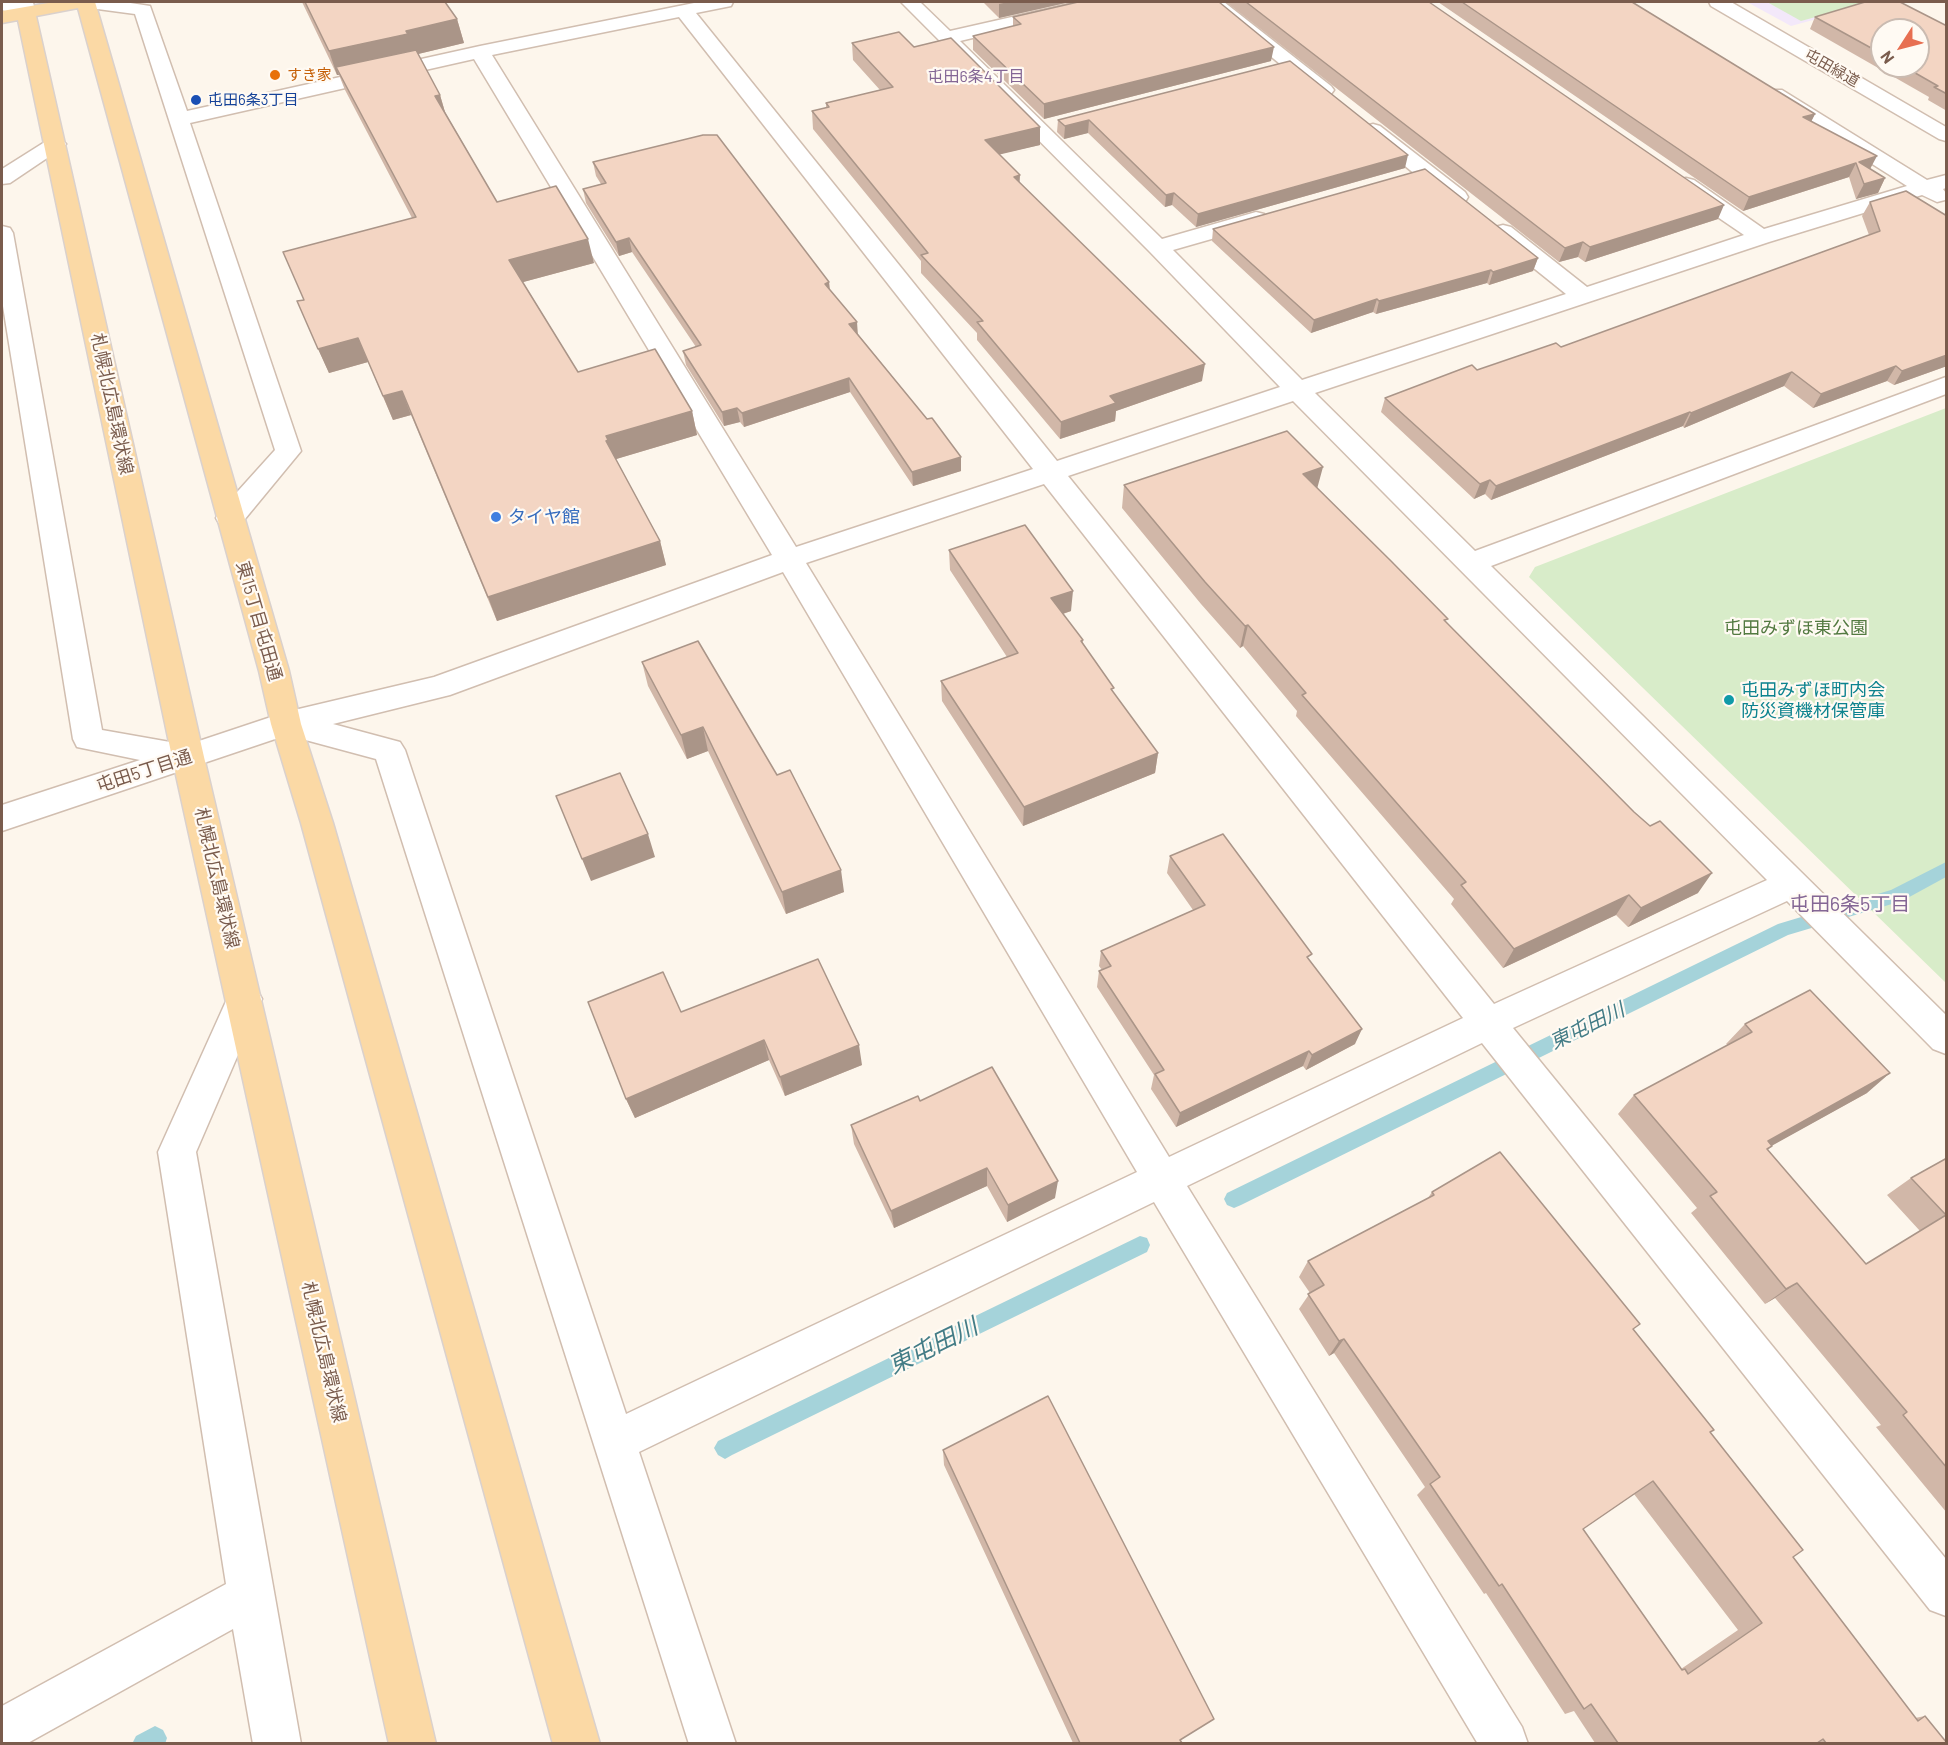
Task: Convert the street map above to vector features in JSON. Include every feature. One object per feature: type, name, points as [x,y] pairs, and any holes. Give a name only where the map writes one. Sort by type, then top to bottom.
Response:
[{"type":"main road","points":[[2,17],[25,7],[86,2],[230,518]]},
{"type":"main road","name":"札幌北広島環状線","points":[[25,7],[188,757],[413,1743]]},
{"type":"main road","name":"東15丁目屯田通","points":[[230,518],[274,671],[286,724]]},
{"type":"main road","points":[[286,724],[317,824],[577,1743]]},
{"type":"street","points":[[86,2],[143,10],[288,451],[230,518]]},
{"type":"street","points":[[179,119],[480,52],[724,2]]},
{"type":"street","points":[[910,2],[946,38],[1050,126],[1158,247],[1298,390],[1947,1038]]},
{"type":"street","points":[[946,38],[1100,2]]},
{"type":"street","points":[[1213,2],[1336,100]]},
{"type":"street","name":"屯田緑道","points":[[1718,2],[1947,135]]},
{"type":"street","points":[[2,4],[25,7]]},
{"type":"street","points":[[684,11],[1490,1022],[1549,1100],[1947,1594]]},
{"type":"street","points":[[480,52],[789,559],[1161,1180],[1505,1743]]},
{"type":"street","points":[[1269,70],[1292,64]]},
{"type":"street","points":[[1756,82],[1940,190]]},
{"type":"street","points":[[1354,114],[1470,206]]},
{"type":"street","points":[[2,156],[55,144]]},
{"type":"street","points":[[2,178],[55,144]]},
{"type":"street","points":[[1402,177],[1425,171]]},
{"type":"street","points":[[1669,173],[1761,237]]},
{"type":"street","name":"屯田5丁目通","points":[[2,818],[286,724],[439,687],[789,559],[1761,237],[1940,190]]},
{"type":"street","points":[[1158,247],[1281,212]]},
{"type":"street","points":[[1488,221],[1584,296]]},
{"type":"street","points":[[2,233],[88,739],[188,757]]},
{"type":"street","points":[[1471,563],[1947,385]]},
{"type":"street","points":[[286,724],[389,750],[713,1743]]},
{"type":"street","points":[[614,1442],[1490,1022],[1804,896]]},
{"type":"street","points":[[244,999],[177,1152],[277,1743]]},
{"type":"street","points":[[2,1731],[250,1594]]},
{"type":"shaded area","points":[[1747,2],[1879,2],[1791,26]]},
{"type":"green space","points":[[1767,2],[1870,2],[1801,21]]},
{"type":"green space","name":"屯田みずほ東公園","points":[[1946,408],[1946,983],[1529,577],[1535,567]]},
{"type":"building","points":[[305,2],[445,2],[457,19],[406,31],[408,34],[329,51]]},
{"type":"building","points":[[1078,2],[1219,2],[1274,47],[1044,104],[973,36],[1021,24],[1013,17]]},
{"type":"building","points":[[1246,2],[1429,2],[1724,205],[1590,247],[1583,242],[1565,248]]},
{"type":"building","points":[[1462,2],[1632,2],[1815,114],[1803,117],[1877,156],[1859,162],[1885,178],[1864,184],[1856,163],[1749,197]]},
{"type":"building","points":[[1865,2],[1900,2],[1947,26],[1947,94],[1924,78],[1930,78],[1930,18],[1870,18],[1870,47],[1815,17]]},
{"type":"building","points":[[899,32],[914,47],[951,38],[1040,127],[985,140],[1020,175],[1014,177],[1205,364],[1110,396],[1116,403],[1061,422],[977,322],[983,321],[921,255],[928,253],[812,111],[829,107],[826,103],[893,87],[852,43]]},
{"type":"building","points":[[416,50],[440,95],[435,96],[497,202],[556,186],[588,239],[509,260],[578,372],[655,349],[692,411],[606,436],[608,440],[606,441],[660,541],[488,597],[402,391],[383,396],[358,338],[318,349],[297,301],[304,300],[283,252],[416,217],[336,67]]},
{"type":"building","points":[[1290,61],[1408,155],[1198,214],[1174,193],[1166,195],[1089,120],[1065,126],[1058,120]]},
{"type":"building","points":[[703,135],[717,135],[829,282],[825,284],[857,322],[849,324],[927,419],[932,418],[961,457],[912,472],[849,378],[742,413],[737,408],[722,412],[683,351],[701,345],[629,238],[616,242],[583,189],[606,183],[593,162]]},
{"type":"building","points":[[1425,169],[1538,258],[1493,272],[1491,270],[1379,301],[1377,299],[1314,320],[1213,229]]},
{"type":"building","points":[[1906,191],[1947,216],[1947,355],[1902,371],[1896,366],[1821,394],[1792,372],[1691,413],[1496,486],[1490,480],[1480,484],[1385,398],[1472,365],[1477,370],[1556,343],[1561,347],[1880,231],[1870,202]]},
{"type":"building","points":[[1287,431],[1323,467],[1303,474],[1448,619],[1444,620],[1634,812],[1650,826],[1660,821],[1712,873],[1641,908],[1629,895],[1514,949],[1461,885],[1466,882],[1302,695],[1306,693],[1248,625],[1245,626],[1205,582],[1124,485]]},
{"type":"building","points":[[1025,525],[1073,591],[1051,598],[1083,640],[1081,641],[1114,688],[1111,689],[1158,753],[1024,807],[941,681],[1018,653],[949,550]]},
{"type":"building","points":[[698,641],[777,775],[790,770],[841,870],[782,892],[703,727],[681,735],[642,662]]},
{"type":"building","points":[[620,773],[648,834],[582,859],[556,796]]},
{"type":"building","points":[[1223,834],[1312,954],[1307,957],[1362,1029],[1312,1055],[1309,1051],[1180,1113],[1155,1074],[1164,1070],[1099,971],[1111,966],[1101,951],[1205,905],[1170,856]]},
{"type":"building","points":[[818,959],[859,1045],[780,1077],[764,1040],[626,1099],[588,1002],[663,972],[681,1012]]},
{"type":"building","points":[[1810,990],[1890,1073],[1768,1141],[1772,1146],[1767,1149],[1866,1264],[1946,1215],[1911,1178],[1947,1158],[1947,1468],[1903,1415],[1907,1412],[1797,1283],[1786,1289],[1710,1196],[1717,1192],[1634,1095],[1752,1032],[1745,1024]]},
{"type":"building","points":[[992,1067],[1058,1181],[1008,1205],[987,1168],[891,1211],[851,1125],[918,1096],[920,1101]]},
{"type":"building","points":[[1500,1152],[1640,1324],[1633,1329],[1714,1430],[1710,1432],[1803,1550],[1793,1557],[1918,1721],[1925,1716],[1947,1743],[1826,1743],[1823,1739],[1817,1743],[1618,1743],[1591,1704],[1584,1709],[1502,1584],[1499,1586],[1430,1484],[1440,1477],[1344,1339],[1339,1341],[1308,1294],[1324,1285],[1308,1261],[1434,1195],[1432,1192]],"holes":[[[1653,1481],[1762,1623],[1688,1674],[1685,1669],[1682,1670],[1583,1529]]]},
{"type":"building","points":[[1048,1396],[1214,1719],[1180,1740],[1182,1743],[1080,1743],[943,1450]]},
{"type":"waterway","name":"東屯田川","points":[[1234,1199],[1784,929],[1896,896],[1946,869]]},
{"type":"waterway","name":"東屯田川","points":[[725,1448],[1140,1245]]},
{"type":"waterway","name":"東屯田川","points":[[144,1744],[155,1738]]},
{"type":"place","name":"すき家","points":[[275,75]]},
{"type":"place","name":"屯田6条3丁目","points":[[196,100]]},
{"type":"place","name":"タイヤ館","points":[[496,517]]},
{"type":"place","name":"屯田みずほ町内会 防災資機材保管庫","points":[[1729,700]]},
{"type":"district","name":"屯田6条4丁目","points":[[976,77]]},
{"type":"district","name":"屯田6条5丁目","points":[[1850,904]]}]
